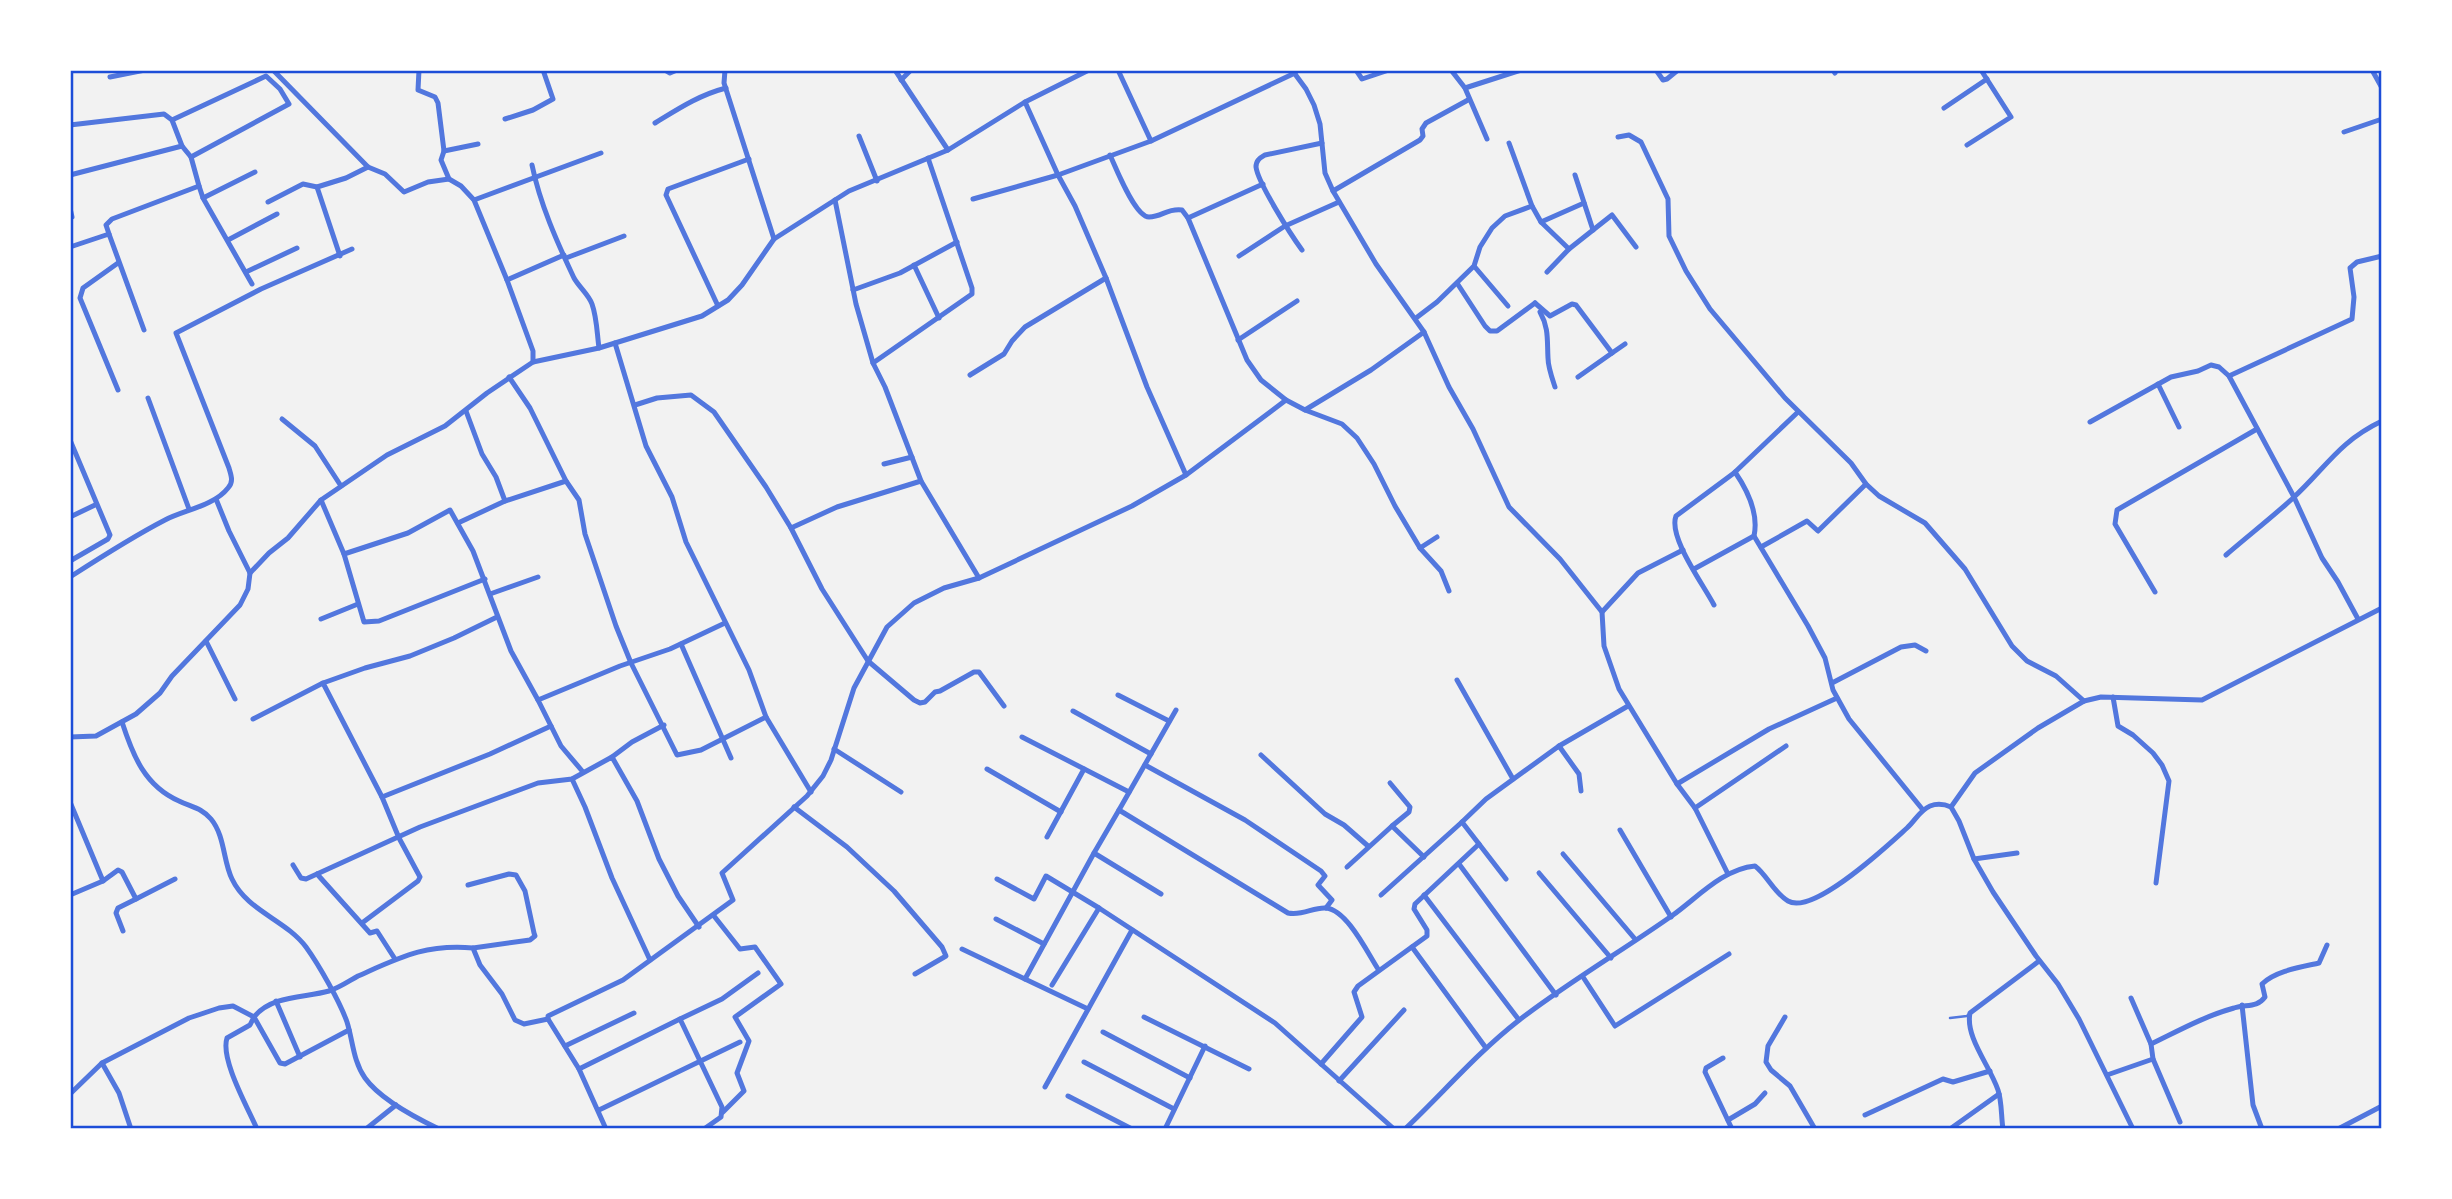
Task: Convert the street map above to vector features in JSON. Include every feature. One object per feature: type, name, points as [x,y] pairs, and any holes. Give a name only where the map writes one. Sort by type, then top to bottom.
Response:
[{"type":"street","points":[[110,77],[145,70]]},
{"type":"street","points":[[274,72],[285,70]]},
{"type":"street","points":[[419,70],[418,90],[435,97],[438,103],[444,151],[441,160],[449,178],[461,186],[474,201],[507,280],[533,351],[533,362]]},
{"type":"street","points":[[505,119],[533,110],[553,99],[542,70]]},
{"type":"street","points":[[665,70],[670,73],[677,70]]},
{"type":"street","points":[[724,70],[726,88],[774,239]]},
{"type":"street","points":[[895,70],[948,150]]},
{"type":"street","points":[[901,80],[911,70]]},
{"type":"street","points":[[250,573],[288,538],[321,500],[387,455],[445,426],[533,362],[599,348],[702,316],[728,300],[742,285],[774,239],[849,191],[948,150],[1025,102],[1089,70]]},
{"type":"street","points":[[1118,70],[1150,141]]},
{"type":"street","points":[[1356,70],[1362,79],[1389,70]]},
{"type":"street","points":[[1451,70],[1465,88],[1487,139]]},
{"type":"street","points":[[1465,88],[1521,70]]},
{"type":"street","points":[[1656,70],[1663,80],[1678,70]]},
{"type":"street","points":[[1944,108],[1990,70]]},
{"type":"street","points":[[2372,70],[2382,88]]},
{"type":"street","points":[[973,199],[1058,176],[1150,141],[1294,71],[1314,105],[1325,173],[1333,191],[1376,264],[1424,332],[1509,507],[1560,559],[1602,612],[1604,646],[1619,689],[1677,784],[1695,808],[1728,874]]},
{"type":"street","points":[[274,72],[301,96],[368,167],[385,174],[404,192],[428,182],[449,178]]},
{"type":"street","points":[[1967,145],[2011,117],[1984,75]]},
{"type":"street","points":[[172,120],[266,76],[289,104]]},
{"type":"street","points":[[655,123],[709,92],[726,88]]},
{"type":"street","points":[[191,157],[301,96]]},
{"type":"street","points":[[1333,191],[1420,140],[1426,123],[1468,100]]},
{"type":"street","points":[[1025,102],[1058,176],[1075,206],[1147,387],[1186,475]]},
{"type":"street","points":[[70,125],[164,114],[172,120],[182,146],[191,157],[203,198],[252,284]]},
{"type":"street","points":[[2344,132],[2382,119]]},
{"type":"street","points":[[1618,137],[1629,135],[1641,142],[1668,199],[1669,236],[1693,285],[1710,309],[1798,412],[1851,463],[1866,484],[1880,496],[1925,523],[1965,569],[2012,646],[2027,661],[2056,676],[2086,701]]},
{"type":"street","points":[[859,136],[877,181]]},
{"type":"street","points":[[1302,250],[1285,226],[1263,184],[1256,169],[1258,158],[1322,143]]},
{"type":"street","points":[[1509,143],[1532,206],[1541,222],[1569,249]]},
{"type":"street","points":[[444,151],[478,144]]},
{"type":"street","points":[[70,175],[182,146]]},
{"type":"street","points":[[474,201],[601,153]]},
{"type":"street","points":[[1110,155],[1142,215],[1149,217],[1172,209],[1182,210],[1188,218],[1247,360],[1261,380],[1286,401],[1342,424],[1357,438],[1420,548],[1441,571],[1449,592]]},
{"type":"street","points":[[873,363],[972,294],[928,158]]},
{"type":"street","points":[[718,306],[666,195],[668,189],[749,159]]},
{"type":"street","points":[[531,165],[548,219],[575,279],[592,302],[599,348]]},
{"type":"street","points":[[268,202],[303,184],[317,187],[346,178],[368,167]]},
{"type":"street","points":[[203,198],[255,172]]},
{"type":"street","points":[[1575,174],[1593,229]]},
{"type":"street","points":[[1188,218],[1263,184]]},
{"type":"street","points":[[144,330],[106,225],[112,219],[199,186]]},
{"type":"street","points":[[317,187],[340,256]]},
{"type":"street","points":[[835,200],[863,335],[873,363],[921,481],[979,578]]},
{"type":"street","points":[[1239,256],[1285,226],[1339,202]]},
{"type":"street","points":[[1541,222],[1584,203]]},
{"type":"street","points":[[1416,318],[1437,302],[1474,266],[1480,247],[1504,216],[1532,206]]},
{"type":"street","points":[[70,208],[72,217]]},
{"type":"street","points":[[228,240],[276,214]]},
{"type":"street","points":[[1547,272],[1569,249],[1613,215],[1636,247]]},
{"type":"street","points":[[70,247],[109,234]]},
{"type":"street","points":[[507,280],[624,236]]},
{"type":"street","points":[[853,290],[900,273],[957,242]]},
{"type":"street","points":[[246,272],[297,248]]},
{"type":"street","points":[[70,577],[121,544],[189,509],[216,499],[229,487],[232,480],[229,468],[176,333],[250,294],[352,249]]},
{"type":"street","points":[[2229,376],[2352,319],[2354,297],[2350,268],[2357,262],[2382,256]]},
{"type":"street","points":[[118,262],[83,288],[80,298],[118,390]]},
{"type":"street","points":[[914,265],[939,318]]},
{"type":"street","points":[[1474,266],[1508,306]]},
{"type":"street","points":[[970,375],[1004,354],[1025,327],[1105,278]]},
{"type":"street","points":[[1457,283],[1490,331],[1497,331],[1535,303]]},
{"type":"street","points":[[1238,340],[1297,301]]},
{"type":"street","points":[[1535,303],[1550,316],[1572,304],[1576,305],[1612,353]]},
{"type":"street","points":[[1535,303],[1547,325],[1548,360],[1555,387]]},
{"type":"street","points":[[1305,410],[1371,370],[1424,332]]},
{"type":"street","points":[[615,343],[646,446],[671,496],[686,542],[749,670],[766,717],[811,792]]},
{"type":"street","points":[[1578,377],[1625,344]]},
{"type":"street","points":[[2090,422],[2171,377],[2211,365],[2219,367],[2229,376],[2294,497],[2322,558],[2358,619]]},
{"type":"street","points":[[509,377],[530,408],[566,481],[579,500],[585,534],[616,626],[631,663],[677,755],[701,750],[766,717]]},
{"type":"street","points":[[2158,384],[2179,427]]},
{"type":"street","points":[[635,405],[657,398],[691,396],[714,412],[766,487],[791,528],[822,589],[868,661],[920,703],[925,702],[934,692],[979,672],[1004,706]]},
{"type":"street","points":[[148,398],[189,509]]},
{"type":"street","points":[[473,948],[480,965],[502,994],[515,1020],[524,1024],[548,1019],[548,1016],[623,980],[733,900],[722,876],[724,870],[811,792],[823,776],[854,688],[868,661],[887,627],[914,603],[944,588],[979,578],[1132,506],[1186,475],[1286,401]]},
{"type":"street","points":[[466,411],[482,454],[496,477],[505,501]]},
{"type":"street","points":[[1714,605],[1678,542],[1673,524],[1676,516],[1735,471],[1798,412]]},
{"type":"street","points":[[282,419],[315,446],[341,486]]},
{"type":"street","points":[[2226,555],[2294,497],[2342,445],[2382,421]]},
{"type":"street","points":[[2155,592],[2115,524],[2117,510],[2258,429]]},
{"type":"street","points":[[70,440],[95,505],[110,535],[70,561]]},
{"type":"street","points":[[884,464],[912,457]]},
{"type":"street","points":[[1735,471],[1755,513],[1754,536],[1825,658],[1837,698],[1849,719],[1923,810]]},
{"type":"street","points":[[458,523],[505,501],[566,481]]},
{"type":"street","points":[[791,528],[837,507],[921,481]]},
{"type":"street","points":[[1761,547],[1807,521],[1818,531],[1866,484]]},
{"type":"street","points":[[70,737],[96,736],[149,704],[240,605],[248,589],[250,573],[216,499]]},
{"type":"street","points":[[321,500],[344,554],[364,622],[379,621],[485,579]]},
{"type":"street","points":[[70,517],[95,505]]},
{"type":"street","points":[[344,554],[408,533],[450,510],[474,551],[511,651],[561,746],[583,772]]},
{"type":"street","points":[[1694,569],[1754,536]]},
{"type":"street","points":[[1420,548],[1437,537]]},
{"type":"street","points":[[1602,612],[1638,573],[1683,550]]},
{"type":"street","points":[[490,594],[538,577]]},
{"type":"street","points":[[321,619],[358,604]]},
{"type":"street","points":[[1951,807],[1975,773],[2038,728],[2086,701],[2101,697],[2202,700],[2382,608]]},
{"type":"street","points":[[253,719],[323,684],[365,668],[410,656],[497,617]]},
{"type":"street","points":[[538,700],[681,644],[725,623]]},
{"type":"street","points":[[206,641],[235,699]]},
{"type":"street","points":[[681,644],[731,758]]},
{"type":"street","points":[[1832,684],[1901,647],[1915,645],[1926,651]]},
{"type":"street","points":[[1457,680],[1513,779]]},
{"type":"street","points":[[323,684],[383,797],[399,838],[420,879],[362,923]]},
{"type":"street","points":[[1118,695],[1169,722]]},
{"type":"street","points":[[2113,697],[2118,726],[2153,753],[2169,781],[2156,883]]},
{"type":"street","points":[[1677,784],[1769,729],[1837,698]]},
{"type":"street","points":[[1381,895],[1486,799],[1559,746],[1628,706]]},
{"type":"street","points":[[1025,979],[1176,710]]},
{"type":"street","points":[[1073,711],[1151,754]]},
{"type":"street","points":[[122,722],[138,766],[150,782],[180,802],[203,811],[213,821],[222,842],[232,880],[244,897],[306,946],[343,1011],[363,1076],[396,1105],[439,1129]]},
{"type":"street","points":[[293,865],[301,878],[306,879],[420,827],[538,783],[572,779],[664,725]]},
{"type":"street","points":[[383,797],[551,726]]},
{"type":"street","points":[[1022,737],[1129,792]]},
{"type":"street","points":[[1559,746],[1579,774],[1581,791]]},
{"type":"street","points":[[1695,808],[1786,746]]},
{"type":"street","points":[[834,749],[901,792]]},
{"type":"street","points":[[1261,755],[1325,814],[1344,825],[1368,846]]},
{"type":"street","points":[[612,757],[637,801],[659,859],[678,896],[699,927]]},
{"type":"street","points":[[1145,765],[1245,820],[1321,871],[1325,876],[1318,885],[1332,900],[1326,908]]},
{"type":"street","points":[[987,769],[1061,812]]},
{"type":"street","points":[[1047,837],[1084,769]]},
{"type":"street","points":[[572,779],[586,807],[612,878],[650,960]]},
{"type":"street","points":[[1347,867],[1409,812],[1410,807],[1390,783]]},
{"type":"street","points":[[70,802],[103,881]]},
{"type":"street","points":[[1405,1129],[1486,1048],[1519,1020],[1728,874],[1742,867],[1755,866],[1787,901],[1796,904],[1804,902],[1833,889],[1909,826],[1923,810],[1938,804],[1951,807],[1975,859],[1999,901],[2039,961],[2058,984],[2079,1019],[2133,1129]]},
{"type":"street","points":[[794,807],[847,847],[894,891],[942,947],[946,956],[915,974]]},
{"type":"street","points":[[1119,810],[1288,913],[1295,915],[1326,908],[1344,916],[1378,969]]},
{"type":"street","points":[[1462,822],[1506,879]]},
{"type":"street","points":[[1392,826],[1424,857]]},
{"type":"street","points":[[1620,830],[1671,916]]},
{"type":"street","points":[[1321,1064],[1362,1017],[1354,992],[1358,986],[1427,936],[1427,930],[1414,909],[1415,904],[1479,844]]},
{"type":"street","points":[[1094,853],[1161,894]]},
{"type":"street","points":[[1975,859],[2017,853]]},
{"type":"street","points":[[1563,854],[1635,939]]},
{"type":"street","points":[[1459,864],[1556,995]]},
{"type":"street","points":[[70,895],[103,881],[120,870],[136,899]]},
{"type":"street","points":[[1539,873],[1611,958]]},
{"type":"street","points":[[317,874],[370,933],[377,930],[395,959]]},
{"type":"street","points":[[257,1129],[224,1047],[227,1038],[250,1025],[262,1007],[276,1001],[331,990],[395,959],[434,947],[473,948],[530,940],[534,933],[525,891],[516,875],[509,874],[468,885]]},
{"type":"street","points":[[997,879],[1034,899],[1046,877],[1099,908],[1275,1023],[1394,1129]]},
{"type":"street","points":[[123,932],[116,913],[118,908],[175,879]]},
{"type":"street","points":[[1424,895],[1519,1020]]},
{"type":"street","points":[[1052,985],[1099,908]]},
{"type":"street","points":[[704,1129],[716,1121],[744,1091],[737,1073],[749,1041],[735,1017],[780,986],[781,982],[755,947],[740,949],[714,916]]},
{"type":"street","points":[[996,919],[1044,944]]},
{"type":"street","points":[[1045,1087],[1132,930]]},
{"type":"street","points":[[2151,1044],[2218,1012],[2242,1005],[2254,1006],[2262,1002],[2265,997],[2262,984],[2265,980],[2319,963],[2327,946]]},
{"type":"street","points":[[1412,947],[1486,1048]]},
{"type":"street","points":[[962,949],[1088,1009]]},
{"type":"street","points":[[1583,977],[1615,1026],[1729,954]]},
{"type":"street","points":[[2003,1129],[1999,1094],[1968,1026],[1970,1013],[2039,961]]},
{"type":"street","points":[[579,1069],[722,999],[758,973]]},
{"type":"street","points":[[2131,998],[2180,1122]]},
{"type":"street","points":[[276,1001],[300,1057]]},
{"type":"street","points":[[2242,1005],[2253,1105],[2262,1129]]},
{"type":"street","points":[[70,1094],[102,1063],[189,1018],[219,1007],[233,1006],[254,1017],[280,1063],[285,1065],[349,1030]]},
{"type":"street","points":[[1339,1081],[1404,1010]]},
{"type":"street","points":[[565,1046],[634,1013]]},
{"type":"street","points":[[1144,1017],[1249,1069]]},
{"type":"street","points":[[1785,1017],[1768,1046],[1766,1062],[1771,1070],[1790,1086],[1815,1129]]},
{"type":"street","points":[[548,1019],[579,1069],[606,1129]]},
{"type":"street","points":[[680,1019],[723,1112]]},
{"type":"street","points":[[1103,1032],[1190,1078]]},
{"type":"street","points":[[599,1110],[740,1042]]},
{"type":"street","points":[[1165,1129],[1205,1046]]},
{"type":"street","points":[[1723,1058],[1704,1072],[1732,1129]]},
{"type":"street","points":[[2107,1075],[2153,1059]]},
{"type":"street","points":[[1084,1062],[1174,1109]]},
{"type":"street","points":[[102,1063],[119,1093],[131,1129]]},
{"type":"street","points":[[1865,1115],[1942,1079],[1953,1082],[1990,1071]]},
{"type":"street","points":[[1728,1121],[1755,1104],[1765,1093]]},
{"type":"street","points":[[1950,1129],[1999,1094]]},
{"type":"street","points":[[1068,1096],[1132,1129]]},
{"type":"street","points":[[366,1129],[396,1105]]},
{"type":"street","points":[[2338,1129],[2382,1106]]},
{"type":"street","points":[[2355,1121],[2359,1129]]},
{"type":"lane","points":[[1950,1018],[1970,1013]]}]
